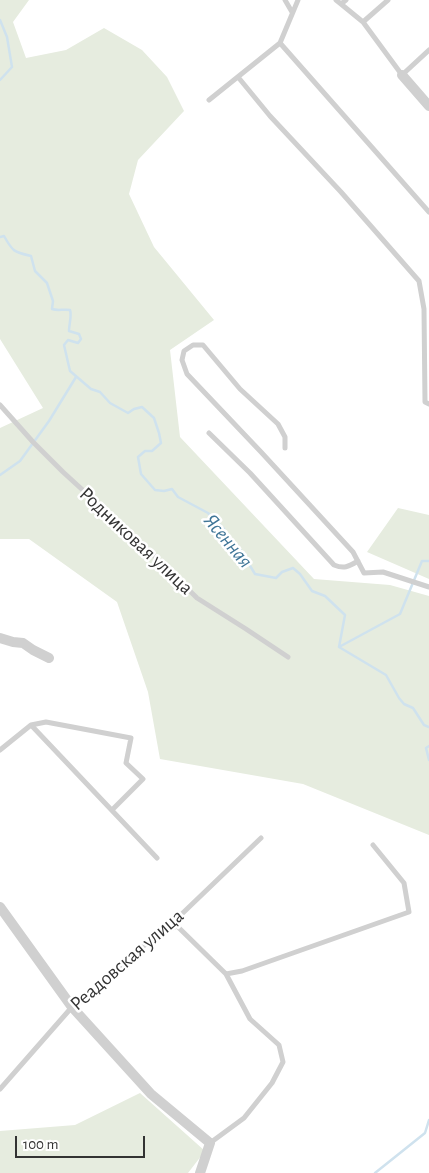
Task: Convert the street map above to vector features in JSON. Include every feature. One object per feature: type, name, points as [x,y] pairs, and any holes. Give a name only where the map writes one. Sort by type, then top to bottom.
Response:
[{"type":"street","points":[[402,75],[429,106]]},
{"type":"street","points":[[0,638],[23,643],[49,658]]},
{"type":"street","points":[[0,906],[72,1007],[151,1094],[210,1143],[200,1173]]},
{"type":"lane","points":[[285,0],[292,12]]},
{"type":"lane","points":[[209,100],[280,44],[298,0]]},
{"type":"lane","points":[[336,0],[343,2],[363,22],[402,75],[429,50]]},
{"type":"lane","points":[[363,22],[388,0]]},
{"type":"lane","points":[[280,44],[429,212]]},
{"type":"lane","points":[[238,78],[419,281],[424,309],[425,402],[429,404]]},
{"type":"lane","points":[[285,448],[285,436],[278,424],[240,389],[203,345],[193,345],[184,351],[182,360],[187,374],[353,552],[364,573],[383,572],[429,587]]},
{"type":"lane","name":"Родниковая улица","points":[[0,405],[63,472],[145,547],[197,598],[288,657]]},
{"type":"lane","points":[[209,433],[250,473],[334,565],[341,568],[358,561]]},
{"type":"lane","points":[[0,750],[31,725],[46,722],[131,738],[126,762],[143,780],[112,810]]},
{"type":"lane","points":[[31,725],[157,858]]},
{"type":"lane","name":"Реадовская улица","points":[[0,1089],[72,1007],[96,992],[128,957],[163,932],[261,838]]},
{"type":"lane","points":[[226,974],[242,971],[409,912],[404,883],[373,845]]},
{"type":"lane","points":[[163,932],[177,926],[226,974],[250,1020],[279,1045],[282,1062],[272,1082],[244,1118],[210,1143]]},
{"type":"shaded area","points":[[0,0],[29,0],[13,22],[26,58],[66,50],[104,28],[142,50],[167,77],[184,111],[138,160],[129,194],[154,247],[214,320],[170,350],[180,437],[314,579],[390,585],[429,596],[429,835],[303,784],[160,759],[148,692],[117,602],[29,539],[0,539],[0,428],[43,408],[0,339]]},
{"type":"shaded area","points":[[398,508],[429,515],[429,579],[367,552]]},
{"type":"shaded area","points":[[140,1093],[205,1151],[188,1173],[0,1173],[0,1131],[75,1125]]},
{"type":"waterway","points":[[0,20],[7,37],[12,67],[0,80]]},
{"type":"waterway","name":"Ясенная","points":[[0,237],[4,236],[14,250],[31,256],[35,271],[47,283],[53,301],[52,309],[70,310],[69,331],[79,334],[81,339],[78,343],[68,340],[64,345],[70,371],[91,389],[100,392],[110,403],[128,413],[142,407],[154,418],[161,443],[152,451],[145,451],[138,457],[141,474],[155,490],[164,491],[172,489],[178,497],[208,513],[224,529],[226,543],[238,546],[255,574],[276,578],[282,572],[293,568],[300,574],[312,591],[325,596],[345,615],[339,647],[386,675],[399,698],[404,704],[413,708],[424,725],[429,727]]},
{"type":"waterway","points":[[0,475],[20,461],[49,421],[76,377]]},
{"type":"waterway","points":[[339,647],[400,614],[422,561],[429,561]]},
{"type":"waterway","name":"Ясенная","points":[[429,746],[426,748],[429,760]]},
{"type":"waterway","points":[[375,1173],[425,1133],[429,1120]]}]
